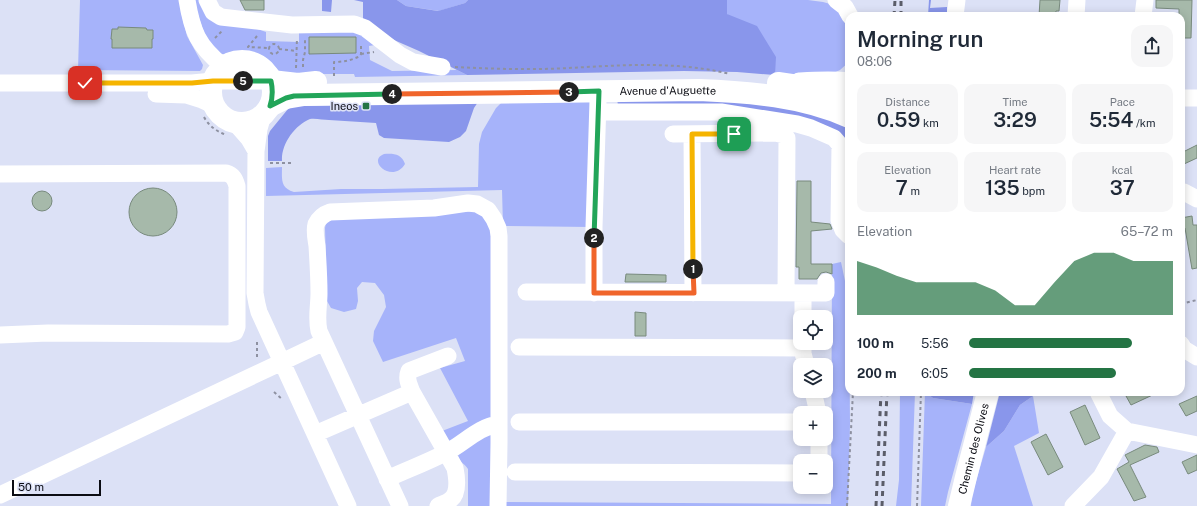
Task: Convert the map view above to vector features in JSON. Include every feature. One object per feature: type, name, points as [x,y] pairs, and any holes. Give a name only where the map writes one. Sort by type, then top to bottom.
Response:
[{"type":"main road","points":[[242,60],[253,62],[260,66],[268,74],[271,81],[273,89],[272,100],[267,110],[250,122],[232,130],[220,115],[208,109],[211,98],[210,87],[218,74],[234,61],[242,60]]},
{"type":"main road","name":"Avenue d'Auguette","points":[[271,81],[298,84],[312,82],[702,77],[783,83],[812,88],[845,98]]},
{"type":"main road","name":"Avenue d'Auguette","points":[[267,110],[286,98],[304,95],[598,102],[699,90],[731,91],[791,99],[845,116]]},
{"type":"main road","name":"Chemin des Olives","points":[[959,506],[987,396]]},
{"type":"street","points":[[0,83],[192,83],[218,74],[212,57],[203,48],[193,29],[187,0]]},
{"type":"street","points":[[207,0],[214,12],[221,17],[301,25],[359,25],[412,62],[442,67]]},
{"type":"street","points":[[836,0],[845,7],[848,12]]},
{"type":"street","points":[[955,12],[956,0]]},
{"type":"street","points":[[1076,12],[1077,0]]},
{"type":"street","points":[[1144,12],[1145,0]]},
{"type":"street","points":[[783,83],[845,77]]},
{"type":"street","points":[[0,94],[186,95],[202,100],[208,109]]},
{"type":"street","points":[[594,293],[594,227],[598,102],[721,112],[797,124],[811,128],[834,138],[840,145],[839,220],[845,232]]},
{"type":"street","points":[[267,110],[258,138],[256,151],[255,293],[260,312],[348,506]]},
{"type":"street","points":[[232,130],[249,139],[256,151]]},
{"type":"street","points":[[673,134],[775,134],[787,138],[794,293],[800,310]]},
{"type":"street","points":[[692,134],[694,293]]},
{"type":"street","points":[[0,174],[226,173],[232,175],[237,186],[238,327],[234,332],[228,334],[48,333],[0,336]]},
{"type":"street","points":[[400,506],[319,331],[317,324],[319,295],[316,225],[320,218],[330,212],[434,208],[468,203],[477,204],[488,210],[498,228],[499,236],[498,506]]},
{"type":"street","points":[[526,292],[826,293],[826,282]]},
{"type":"street","points":[[6,498],[324,342]]},
{"type":"street","points":[[519,347],[793,346]]},
{"type":"street","points":[[1185,350],[1197,357]]},
{"type":"street","points":[[447,504],[455,494],[457,476],[455,468],[412,392],[407,380],[407,375],[409,371],[448,356]]},
{"type":"street","points":[[315,434],[412,392]]},
{"type":"street","points":[[1100,396],[1110,416],[1127,431],[1197,445]]},
{"type":"street","points":[[519,422],[793,422]]},
{"type":"street","points":[[387,479],[446,453],[489,425],[499,424]]},
{"type":"street","points":[[1073,506],[1101,477],[1127,431]]},
{"type":"street","points":[[515,472],[793,473]]},
{"type":"path","points":[[263,22],[260,31],[248,46],[269,48],[273,44],[279,49],[297,51]]},
{"type":"path","points":[[290,68],[297,68],[297,51],[301,25]]},
{"type":"path","points":[[301,25],[305,52],[303,71]]},
{"type":"path","points":[[334,76],[334,62],[345,62],[360,56],[361,37]]},
{"type":"path","points":[[269,48],[270,53],[273,54],[278,52],[279,49]]},
{"type":"path","points":[[442,67],[568,68],[597,66],[679,65],[716,71],[753,80]]},
{"type":"path","points":[[208,109],[208,124],[214,129],[232,130]]},
{"type":"path","points":[[274,163],[294,163]]},
{"type":"path","points":[[1185,303],[1197,300]]},
{"type":"path","points":[[847,506],[853,396]]},
{"type":"path","points":[[917,506],[921,396]]},
{"type":"shaded area","points":[[80,0],[180,0],[181,12],[187,36],[203,65],[202,69],[200,71],[78,70]]},
{"type":"shaded area","points":[[193,0],[200,0],[252,27],[266,32],[266,41],[299,42],[299,32],[357,28],[375,45],[369,46],[370,60],[392,71],[457,70],[467,75],[355,77],[354,74],[282,74],[266,58],[252,52],[235,51],[221,54],[207,41]]},
{"type":"shaded area","points":[[322,0],[332,0],[331,12],[322,11]]},
{"type":"shaded area","points":[[354,0],[397,0],[406,6],[438,11],[465,3],[468,0],[727,0],[727,14],[757,26],[776,57],[775,75],[737,72],[684,71],[467,75],[419,51],[378,33],[363,20],[363,2]]},
{"type":"shaded area","points":[[397,0],[468,0],[465,3],[439,11],[406,6]]},
{"type":"shaded area","points":[[727,0],[808,0],[834,5],[842,12],[845,18],[845,66],[840,70],[831,74],[775,75],[727,14]]},
{"type":"shaded area","points":[[929,0],[931,0],[930,8],[947,7],[947,12],[928,12]]},
{"type":"shaded area","points":[[591,97],[590,227],[503,226],[502,190],[266,196],[266,168],[282,167],[282,179],[284,185],[286,188],[294,192],[341,189],[478,187],[479,144],[482,132],[496,108],[502,102]]},
{"type":"shaded area","points":[[617,98],[769,101],[845,121],[845,220],[842,137],[618,106]]},
{"type":"shaded area","points":[[478,102],[474,108],[466,131],[460,137],[449,142],[384,138],[379,135],[376,123],[310,119],[294,130],[286,142],[282,155],[282,161],[268,161],[268,136],[270,131],[288,109],[295,106]]},
{"type":"shaded area","points":[[384,154],[397,155],[402,158],[405,164],[400,170],[394,172],[383,169],[378,161],[379,157]]},
{"type":"shaded area","points":[[480,211],[494,231],[493,417],[455,442],[448,441],[442,431],[468,421],[440,368],[465,361],[456,338],[383,362],[373,341],[374,331],[386,307],[384,295],[375,283],[362,282],[357,288],[358,301],[356,309],[344,312],[331,308],[327,301],[325,228],[326,222],[331,219]]},
{"type":"shaded area","points":[[841,262],[845,281],[845,396],[850,396],[848,506],[503,506],[504,502],[831,504],[831,494],[833,494],[833,454],[831,454],[831,446],[833,446],[833,406],[831,406],[831,398],[833,398],[832,264]]},
{"type":"shaded area","points":[[900,396],[915,396],[911,506],[896,506],[899,480]]},
{"type":"shaded area","points":[[925,396],[972,404],[945,506],[921,506]]},
{"type":"shaded area","points":[[930,396],[973,396],[972,404],[933,398]]},
{"type":"shaded area","points":[[999,396],[1033,396],[1020,405],[1004,431],[986,447]]},
{"type":"shaded area","points":[[1033,396],[1039,433],[1014,446],[1033,506],[971,506],[972,495],[986,447],[1004,431],[1020,405]]},
{"type":"shaded area","points":[[492,433],[492,506],[468,506],[468,469],[460,461],[458,456],[460,450]]},
{"type":"building","points":[[240,0],[264,0],[264,10],[245,10]]},
{"type":"building","points":[[1040,0],[1060,0],[1059,11],[1039,12]]},
{"type":"building","points":[[1156,0],[1192,0],[1191,38],[1185,38],[1185,12],[1179,12],[1179,9],[1156,8]]},
{"type":"building","points":[[118,27],[146,28],[147,30],[153,30],[152,48],[112,48],[112,29],[118,29]]},
{"type":"building","points":[[309,37],[356,37],[356,53],[309,54]]},
{"type":"building","points":[[1197,145],[1197,158],[1185,164],[1185,151]]},
{"type":"building","points":[[797,181],[811,181],[811,222],[830,224],[832,229],[811,231],[811,264],[832,264],[832,274],[826,272],[821,273],[817,279],[799,279],[799,267],[796,267]]},
{"type":"building","points":[[153,188],[162,190],[170,195],[175,203],[177,212],[175,221],[170,229],[162,234],[153,236],[144,234],[136,229],[131,221],[129,212],[131,203],[136,195],[144,190]]},
{"type":"building","points":[[38,191],[46,191],[52,197],[52,205],[46,211],[38,211],[32,205],[32,197]]},
{"type":"building","points":[[1192,216],[1193,225],[1197,225],[1197,268],[1192,269],[1185,228],[1185,217]]},
{"type":"building","points":[[626,274],[666,275],[666,282],[625,282]]},
{"type":"building","points":[[635,312],[646,313],[646,336],[635,336]]},
{"type":"building","points":[[1126,396],[1150,396],[1131,405]]},
{"type":"building","points":[[1197,396],[1197,411],[1186,416],[1179,404]]},
{"type":"building","points":[[1085,405],[1100,438],[1085,445],[1070,412]]},
{"type":"building","points":[[1046,434],[1063,467],[1048,475],[1031,442]]},
{"type":"building","points":[[1145,445],[1157,447],[1159,452],[1130,465],[1146,497],[1134,501],[1117,469],[1129,462],[1125,455]]},
{"type":"building","points":[[1197,455],[1197,470],[1188,474],[1182,462]]},
{"type":"railway","points":[[894,12],[895,0]]},
{"type":"railway","points":[[901,0],[901,12]]},
{"type":"railway","points":[[876,506],[881,396]]},
{"type":"railway","points":[[882,506],[887,396]]},
{"type":"place","name":"Ineos","points":[[366,106]]},
{"type":"route","points":[[85,83],[271,81],[273,89],[270,106],[286,98],[304,95],[599,91],[594,227],[594,293],[694,293],[692,134],[734,134]]}]
